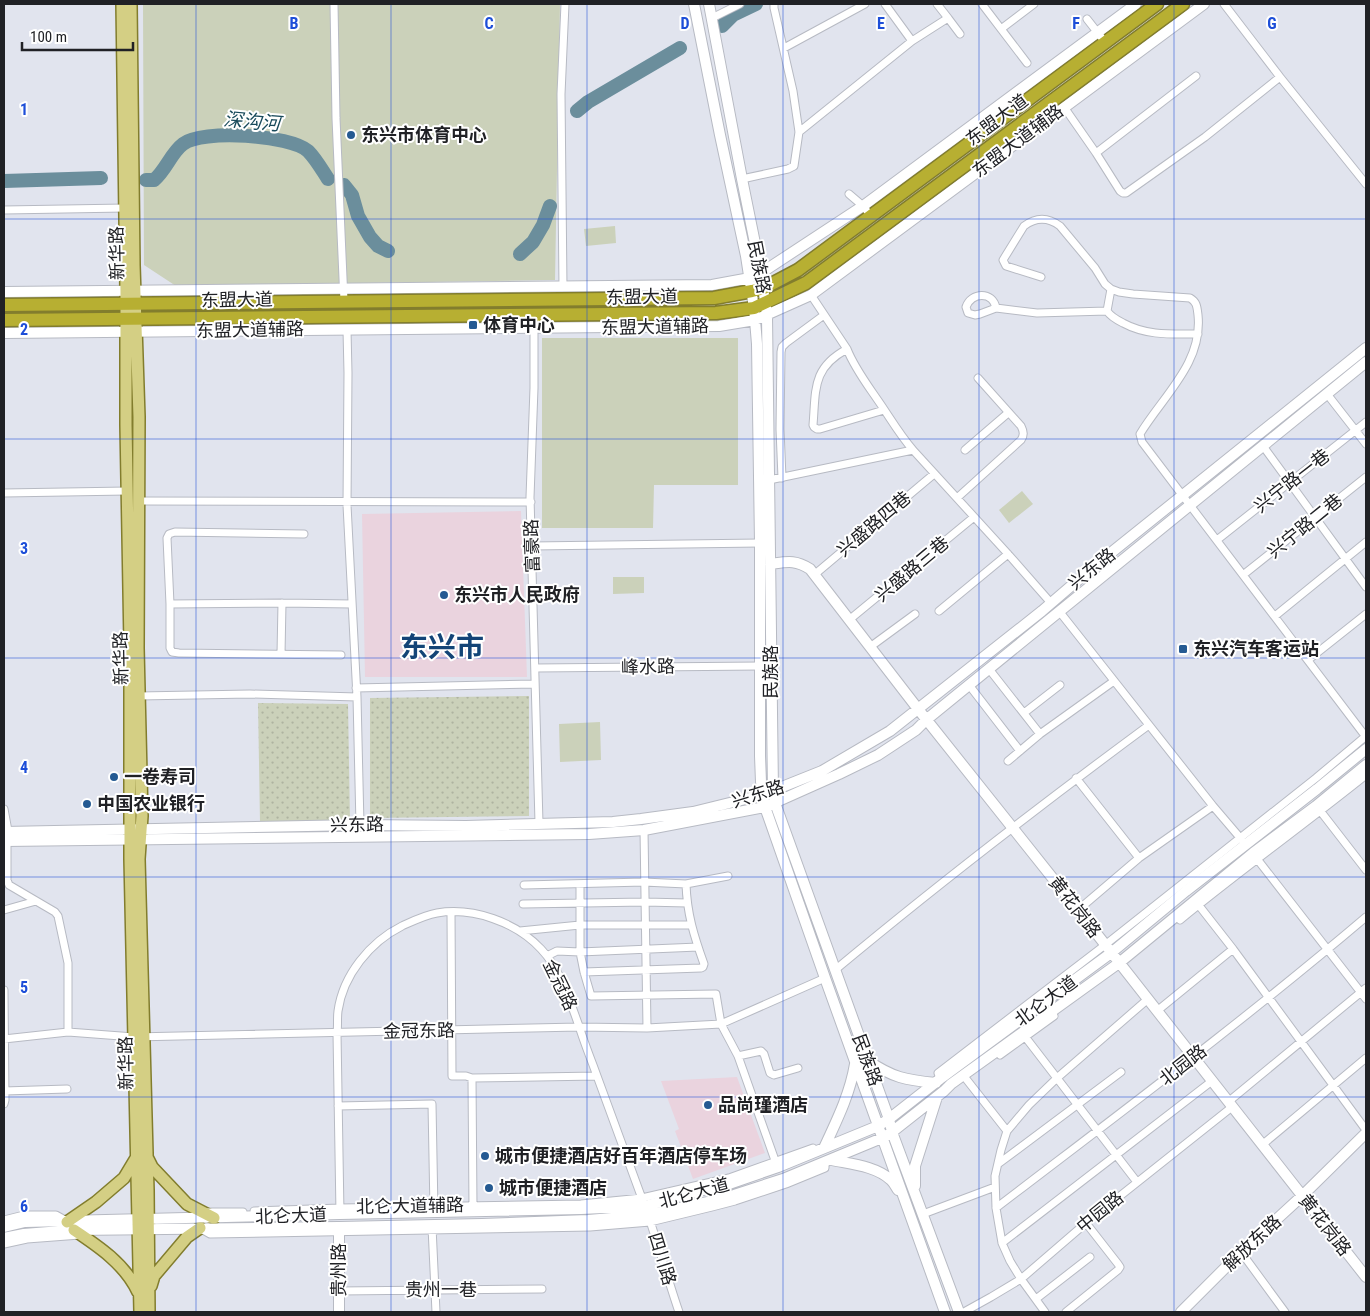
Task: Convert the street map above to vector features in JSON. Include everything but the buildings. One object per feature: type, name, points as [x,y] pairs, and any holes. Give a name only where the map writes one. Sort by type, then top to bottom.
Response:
[{"type":"highway","name":"东盟大道","points":[[4,305],[131,297],[344,295],[714,298],[758,290],[798,270],[867,211],[1101,37],[1157,4]]},
{"type":"highway","name":"东盟大道","points":[[4,320],[131,325],[760,312],[806,283],[1183,4]]},
{"type":"main road","name":"新华路","points":[[122,4],[125,208],[131,297]]},
{"type":"main road","name":"新华路","points":[[131,4],[131,325],[127,491],[135,834],[139,859],[139,1036],[144,1297],[140,1312]]},
{"type":"main road","name":"民族路","points":[[694,4],[750,278],[758,290]]},
{"type":"main road","name":"民族路","points":[[709,4],[742,180],[762,273],[758,290],[769,480],[770,564],[768,793],[765,807],[945,1312]]},
{"type":"main road","points":[[1101,37],[1136,4]]},
{"type":"main road","name":"东盟大道辅路","points":[[4,333],[131,325],[347,330],[718,326],[811,295],[1204,4]]},
{"type":"main road","points":[[344,295],[563,287],[712,285],[750,278],[762,273],[867,211]]},
{"type":"main road","points":[[4,292],[131,297]]},
{"type":"main road","name":"民族路","points":[[760,312],[757,344],[761,666],[760,756],[768,793],[775,803],[892,1132],[959,1312]]},
{"type":"main road","name":"新华路","points":[[131,325],[138,417],[139,696],[142,816],[135,834]]},
{"type":"main road","name":"兴东路","points":[[135,834],[360,824],[466,826],[613,822],[693,812],[768,793],[822,771],[890,731],[1366,348]]},
{"type":"main road","name":"兴东路","points":[[6,836],[135,834],[589,834],[644,830],[765,807],[878,755],[916,730],[1366,362]]},
{"type":"main road","name":"黄花岗路","points":[[770,564],[793,562],[801,563],[810,569],[926,720],[1366,1277]]},
{"type":"main road","name":"北仑大道","points":[[4,1227],[26,1222],[74,1229],[113,1229],[173,1218],[214,1218],[340,1211],[473,1208],[646,1210],[703,1190],[729,1184],[889,1120],[1108,949],[1242,841],[1317,789],[1366,749]]},
{"type":"main road","name":"北仑大道","points":[[4,1238],[24,1234],[143,1224],[200,1228],[339,1230],[432,1228],[588,1220],[708,1202],[783,1179],[882,1138],[892,1132],[951,1084],[964,1077],[1120,965],[1254,856],[1318,809],[1366,765]]},
{"type":"main road","points":[[867,1060],[882,1071],[900,1078],[938,1081]]},
{"type":"main road","points":[[822,1148],[842,1112],[856,1063]]},
{"type":"main road","points":[[915,1194],[915,1166],[940,1094]]},
{"type":"main road","name":"解放东路","points":[[1181,1312],[1241,1252],[1302,1196],[1366,1131]]},
{"type":"main road","points":[[200,1228],[187,1238],[154,1276],[144,1297],[132,1280],[101,1248],[74,1229],[96,1202],[124,1178],[142,1155],[187,1204],[214,1218]]},
{"type":"main road","points":[[828,1161],[859,1165],[880,1173],[891,1180],[904,1198]]},
{"type":"main road","name":"贵州路","points":[[339,1230],[339,1312]]},
{"type":"main road","name":"新华路","points":[[144,1297],[149,1312]]},
{"type":"street","points":[[334,4],[336,118],[344,295]]},
{"type":"street","points":[[563,287],[561,94],[565,4]]},
{"type":"street","points":[[712,18],[740,4]]},
{"type":"street","points":[[742,180],[794,166],[799,132],[793,91],[774,4]]},
{"type":"street","points":[[784,48],[865,4]]},
{"type":"street","points":[[885,4],[912,41]]},
{"type":"street","points":[[937,4],[960,34]]},
{"type":"street","points":[[982,4],[1027,63]]},
{"type":"street","points":[[1001,29],[1034,4]]},
{"type":"street","points":[[1224,4],[1366,184]]},
{"type":"street","points":[[799,132],[912,41],[948,18]]},
{"type":"street","points":[[1086,19],[1101,37]]},
{"type":"street","points":[[1096,153],[1196,76]]},
{"type":"street","points":[[1064,107],[1120,191],[1126,193],[1205,137],[1280,77]]},
{"type":"street","points":[[849,194],[867,211]]},
{"type":"street","points":[[4,210],[125,208]]},
{"type":"street","points":[[1041,277],[1006,266],[1003,260],[1024,226],[1037,219],[1054,221],[1060,226],[1111,289],[1133,294],[1181,297],[1193,300],[1196,304],[1198,334],[1192,356],[1187,367],[1140,434],[1140,438],[1366,737],[1242,841],[1059,612]]},
{"type":"street","points":[[650,285],[650,298]]},
{"type":"street","points":[[1111,289],[1107,311],[1110,316],[1140,331],[1168,334],[1198,334]]},
{"type":"street","points":[[811,295],[884,410],[913,450],[1051,603]]},
{"type":"street","points":[[996,308],[1037,313],[1107,311]]},
{"type":"street","points":[[782,478],[780,429],[782,347],[824,315]]},
{"type":"street","name":"富豪路","points":[[534,328],[530,502],[539,823]]},
{"type":"street","points":[[347,330],[347,502],[357,697],[360,824]]},
{"type":"street","points":[[847,349],[840,352],[821,370],[816,384],[814,428],[817,429],[884,410]]},
{"type":"street","points":[[957,498],[1024,436],[1021,426],[978,378]]},
{"type":"street","points":[[1327,394],[1366,444]]},
{"type":"street","points":[[965,450],[1008,413]]},
{"type":"street","name":"兴宁路一巷","points":[[1217,540],[1366,422]]},
{"type":"street","points":[[1262,446],[1366,587]]},
{"type":"street","points":[[769,480],[913,450]]},
{"type":"street","name":"兴盛路四巷","points":[[814,574],[934,474]]},
{"type":"street","name":"兴宁路二巷","points":[[1243,575],[1366,477]]},
{"type":"street","points":[[4,493],[127,491]]},
{"type":"street","points":[[139,501],[530,502]]},
{"type":"street","name":"兴盛路三巷","points":[[850,620],[974,517]]},
{"type":"street","points":[[304,534],[175,532],[169,534],[167,538],[170,648],[172,652],[340,655]]},
{"type":"street","points":[[1275,616],[1366,542]]},
{"type":"street","points":[[532,546],[760,543]]},
{"type":"street","points":[[939,612],[1008,554]]},
{"type":"street","points":[[281,654],[282,603]]},
{"type":"street","points":[[170,604],[352,604]]},
{"type":"street","points":[[870,647],[915,614]]},
{"type":"street","points":[[1308,660],[1366,614]]},
{"type":"street","name":"峰水路","points":[[535,668],[761,666]]},
{"type":"street","points":[[989,669],[1040,734]]},
{"type":"street","points":[[1008,761],[1040,734],[1114,682]]},
{"type":"street","points":[[356,688],[535,684]]},
{"type":"street","points":[[969,685],[1020,751]]},
{"type":"street","points":[[1024,712],[1060,685]]},
{"type":"street","points":[[139,696],[250,694],[357,697]]},
{"type":"street","points":[[835,970],[1076,778],[1149,725]]},
{"type":"street","points":[[1366,775],[1318,809],[1366,870]]},
{"type":"street","points":[[1076,778],[1139,858]]},
{"type":"street","points":[[1078,910],[1139,858],[1213,806]]},
{"type":"street","points":[[4,810],[6,880],[14,888],[55,912],[58,916],[68,963],[68,1032]]},
{"type":"street","points":[[644,830],[647,1028]]},
{"type":"street","points":[[1254,856],[1328,950],[1365,993]]},
{"type":"street","points":[[524,885],[644,882],[686,884],[728,876]]},
{"type":"street","points":[[580,884],[580,952],[591,996],[716,994],[721,1024],[738,1056],[777,1164]]},
{"type":"street","points":[[584,972],[703,967],[704,964],[691,925],[686,884]]},
{"type":"street","points":[[4,910],[36,901]]},
{"type":"street","points":[[1196,902],[1233,949],[1366,1131]]},
{"type":"street","points":[[523,904],[687,903]]},
{"type":"street","points":[[451,912],[452,1076],[472,1078],[597,1076]]},
{"type":"street","name":"金冠路","points":[[340,1211],[337,1033],[338,1010],[342,994],[356,966],[372,946],[408,923],[431,914],[451,912],[467,912],[491,918],[520,931],[547,956],[566,990],[646,1210]]},
{"type":"street","name":"北园路","points":[[996,1208],[1269,998],[1366,917]]},
{"type":"street","points":[[520,931],[580,925],[691,925]]},
{"type":"street","points":[[547,956],[558,951],[580,952],[698,947]]},
{"type":"street","points":[[1156,1011],[1233,949]]},
{"type":"street","name":"金冠东路","points":[[4,1039],[68,1032],[139,1036],[647,1028],[721,1024],[825,978]]},
{"type":"street","points":[[4,990],[4,1104]]},
{"type":"street","name":"中园路","points":[[964,1312],[1021,1278],[1302,1042],[1365,993]]},
{"type":"street","points":[[1045,1312],[1010,1261],[1002,1243],[996,1208],[995,1187],[998,1164],[1007,1131],[1028,1105],[1148,999]]},
{"type":"street","points":[[1023,1034],[1137,1182]]},
{"type":"street","points":[[738,1056],[761,1051],[764,1054],[770,1073],[774,1075],[798,1068]]},
{"type":"street","points":[[1262,1145],[1366,1058]]},
{"type":"street","points":[[998,1164],[1121,1072]]},
{"type":"street","points":[[964,1077],[1007,1131]]},
{"type":"street","points":[[472,1078],[473,1208]]},
{"type":"street","points":[[1002,1243],[1212,1081]]},
{"type":"street","points":[[4,1091],[68,1089]]},
{"type":"street","points":[[338,1106],[432,1104],[434,1209]]},
{"type":"street","points":[[923,1214],[995,1187]]},
{"type":"street","name":"四川路","points":[[646,1210],[679,1312]]},
{"type":"street","name":"北仑大道辅路","points":[[173,1218],[202,1212],[340,1211]]},
{"type":"street","points":[[4,1220],[24,1215],[56,1215],[74,1229]]},
{"type":"street","points":[[1066,1312],[1120,1268],[1086,1223]]},
{"type":"street","points":[[432,1228],[436,1312]]},
{"type":"street","points":[[4,1244],[74,1229]]},
{"type":"street","points":[[1241,1252],[1285,1312]]},
{"type":"street","points":[[1036,1299],[1090,1257]]},
{"type":"street","name":"贵州一巷","points":[[339,1291],[542,1289]]},
{"type":"shaded area","name":"东兴市人民政府","points":[[521,511],[527,677],[365,677],[362,514]]},
{"type":"shaded area","name":"品尚瑾酒店","points":[[737,1077],[765,1153],[693,1179],[675,1131],[679,1129],[661,1081]]},
{"type":"green space","name":"东兴市体育中心","points":[[143,4],[560,4],[555,280],[176,286],[144,265]]},
{"type":"green space","points":[[615,226],[616,243],[586,246],[584,229]]},
{"type":"green space","points":[[542,338],[738,338],[738,485],[654,485],[653,528],[542,528]]},
{"type":"green space","points":[[1022,491],[1033,504],[1009,523],[999,510]]},
{"type":"green space","points":[[613,577],[644,577],[644,593],[613,594]]},
{"type":"green space","points":[[529,696],[529,816],[370,818],[370,698]]},
{"type":"green space","points":[[258,703],[348,704],[350,822],[260,823]]},
{"type":"green space","points":[[600,722],[601,760],[560,762],[559,724]]},
{"type":"waterway","name":"深沟河","points":[[722,26],[733,15],[756,4]]},
{"type":"waterway","name":"深沟河","points":[[577,111],[588,102],[680,48]]},
{"type":"waterway","name":"深沟河","points":[[146,180],[154,180],[183,144],[193,139],[226,135],[266,138],[298,145],[311,154],[328,179]]},
{"type":"waterway","name":"深沟河","points":[[4,181],[101,178]]},
{"type":"waterway","name":"深沟河","points":[[344,185],[352,195],[358,216],[370,237],[378,246],[388,251]]},
{"type":"waterway","name":"深沟河","points":[[520,254],[533,242],[543,225],[550,206]]},
{"type":"place","name":"东兴市体育中心","points":[[351,135]]},
{"type":"place","name":"体育中心","points":[[473,325]]},
{"type":"place","name":"东兴市人民政府","points":[[444,595]]},
{"type":"place","name":"东兴汽车客运站","points":[[1183,649]]},
{"type":"place","name":"一卷寿司","points":[[114,777]]},
{"type":"place","name":"中国农业银行","points":[[87,804]]},
{"type":"place","name":"品尚瑾酒店","points":[[708,1105]]},
{"type":"place","name":"城市便捷酒店好百年酒店停车场","points":[[485,1156]]},
{"type":"place","name":"城市便捷酒店","points":[[489,1188]]},
{"type":"district","name":"东兴市","points":[[442,647]]}]
